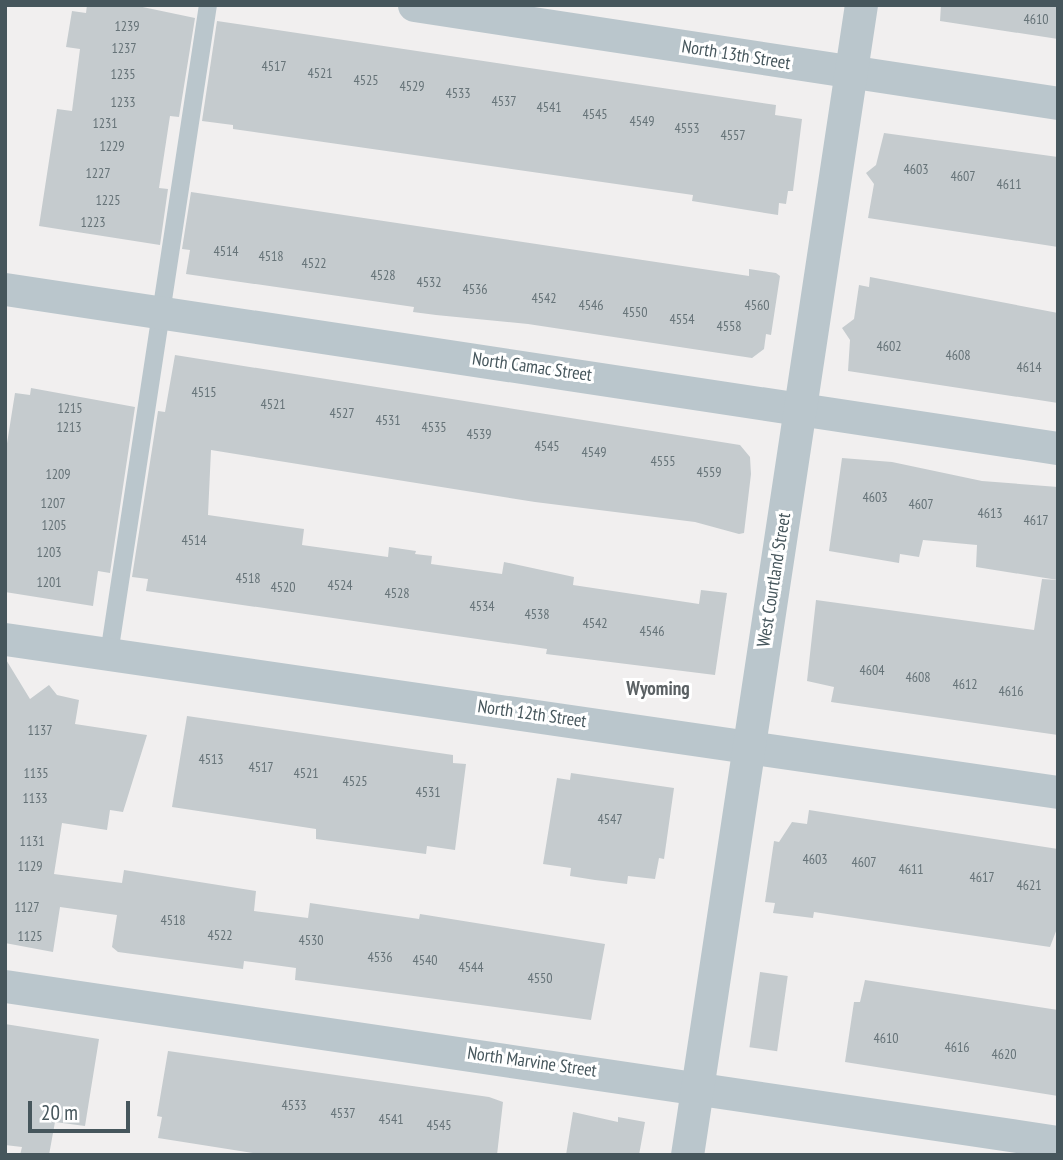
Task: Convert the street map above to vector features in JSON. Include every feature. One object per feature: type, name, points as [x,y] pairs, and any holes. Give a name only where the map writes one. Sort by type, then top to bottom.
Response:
[{"type":"street","name":"North 13th Street","points":[[414,5],[1058,103]]},
{"type":"street","name":"West Courtland Street","points":[[687,1155],[861,5]]},
{"type":"street","name":"North Camac Street","points":[[5,289],[1058,448]]},
{"type":"street","name":"North 12th Street","points":[[5,639],[1058,792]]},
{"type":"street","name":"North Marvine Street","points":[[5,986],[698,1086],[1058,1142]]},
{"type":"lane","points":[[109,654],[208,5]]},
{"type":"building","points":[[87,5],[133,5],[195,18],[179,117],[170,116],[159,188],[168,189],[160,245],[39,226],[57,109],[72,111],[80,49],[66,47],[72,11],[86,13]]},
{"type":"building","points":[[941,5],[1058,5],[1058,39],[940,21]]},
{"type":"building","points":[[217,21],[776,105],[775,115],[802,119],[793,191],[788,191],[786,204],[779,203],[778,215],[692,201],[693,195],[233,129],[233,125],[202,121]]},
{"type":"building","points":[[884,133],[1058,157],[1058,247],[868,218],[874,184],[866,173],[876,165]]},
{"type":"building","points":[[191,192],[749,276],[749,269],[776,273],[780,276],[771,335],[766,334],[764,349],[752,358],[528,324],[413,312],[414,307],[186,274],[190,250],[182,249]]},
{"type":"building","points":[[870,277],[1058,313],[1058,403],[848,371],[850,340],[842,328],[854,319],[859,285],[869,287]]},
{"type":"building","points":[[175,355],[740,445],[750,457],[751,474],[744,533],[739,534],[695,522],[535,502],[211,450],[208,515],[304,529],[302,545],[388,557],[389,547],[432,556],[431,564],[502,574],[504,562],[574,577],[573,585],[699,604],[701,590],[727,593],[715,675],[546,654],[547,649],[146,591],[148,579],[132,577],[158,411],[165,412]]},
{"type":"building","points":[[31,388],[135,407],[110,573],[98,571],[93,606],[5,592],[5,456],[15,393],[30,395]]},
{"type":"building","points":[[842,458],[892,462],[982,481],[1058,487],[1058,580],[976,567],[977,545],[923,540],[919,557],[900,554],[899,563],[829,551]]},
{"type":"building","points":[[1042,579],[1058,580],[1058,735],[831,702],[834,687],[807,681],[816,600],[1034,630]]},
{"type":"building","points":[[5,658],[30,699],[49,685],[57,695],[79,700],[75,724],[147,735],[123,812],[110,810],[107,830],[62,823],[54,874],[122,883],[124,870],[256,891],[254,911],[308,918],[310,903],[419,919],[420,914],[605,944],[591,1020],[295,980],[296,968],[244,961],[243,969],[118,952],[112,947],[117,915],[60,907],[53,952],[5,943]]},
{"type":"building","points":[[187,716],[453,755],[453,763],[466,764],[455,850],[427,846],[426,854],[316,839],[316,829],[172,807]]},
{"type":"building","points":[[571,773],[674,788],[664,859],[659,858],[655,879],[628,876],[627,884],[595,880],[570,876],[571,868],[543,864],[557,778],[570,780]]},
{"type":"building","points":[[809,810],[1058,849],[1058,926],[1050,947],[814,912],[813,918],[773,913],[775,903],[765,902],[774,841],[779,842],[792,822],[807,824]]},
{"type":"building","points":[[760,972],[788,976],[777,1051],[749,1047]]},
{"type":"building","points":[[865,980],[1058,1010],[1058,1096],[845,1062],[854,1002],[860,1002]]},
{"type":"building","points":[[5,1024],[99,1039],[85,1126],[55,1122],[49,1155],[20,1155],[22,1147],[5,1145]]},
{"type":"building","points":[[168,1051],[489,1097],[503,1102],[497,1155],[266,1155],[158,1138],[162,1117],[157,1116]]},
{"type":"building","points":[[573,1112],[618,1122],[618,1117],[645,1122],[639,1155],[566,1155]]},
{"type":"district","name":"Wyoming","points":[[658,689]]}]
